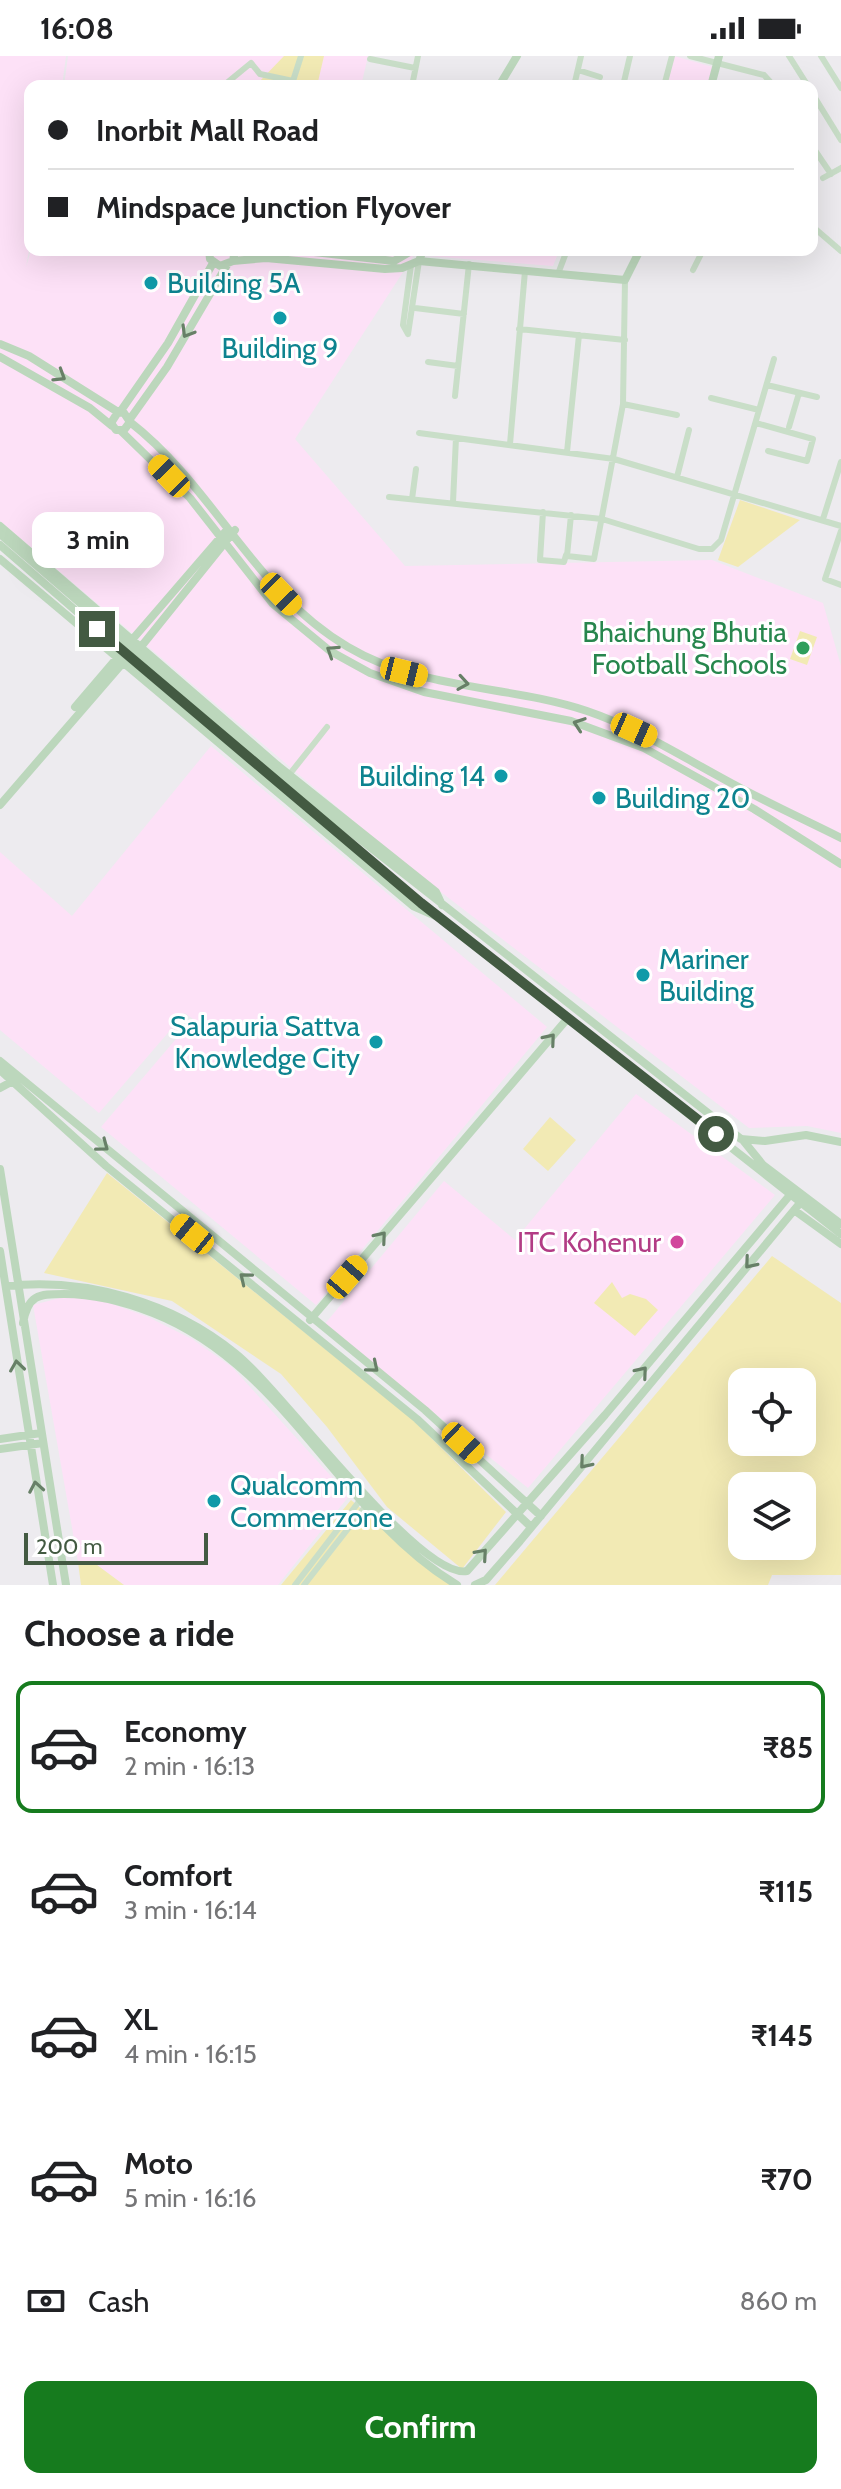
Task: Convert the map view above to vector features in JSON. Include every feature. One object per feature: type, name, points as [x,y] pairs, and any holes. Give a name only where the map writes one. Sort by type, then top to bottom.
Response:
[{"type":"street","points":[[293,80],[301,56]]},
{"type":"street","points":[[413,80],[418,56]]},
{"type":"street","points":[[503,80],[517,56]]},
{"type":"street","points":[[576,80],[581,56]]},
{"type":"street","points":[[626,80],[630,56]]},
{"type":"street","points":[[666,80],[672,56]]},
{"type":"street","points":[[690,56],[718,60],[764,75],[769,80]]},
{"type":"street","points":[[789,56],[804,80]]},
{"type":"street","points":[[821,56],[841,88]]},
{"type":"street","points":[[370,59],[415,68]]},
{"type":"street","points":[[713,80],[718,60]]},
{"type":"street","points":[[230,80],[251,63],[260,74],[288,80]]},
{"type":"street","points":[[578,70],[600,77]]},
{"type":"street","points":[[818,103],[841,140]]},
{"type":"street","points":[[818,155],[831,174]]},
{"type":"street","points":[[823,178],[841,168]]},
{"type":"street","points":[[818,231],[841,251]]},
{"type":"street","points":[[117,429],[112,418],[168,343],[208,256]]},
{"type":"street","points":[[211,256],[230,263],[266,258],[393,265],[469,264],[625,280]]},
{"type":"street","points":[[117,429],[127,428],[233,256]]},
{"type":"street","points":[[335,256],[393,265],[405,256]]},
{"type":"street","points":[[415,263],[415,308],[408,334],[403,325],[415,263],[419,256]]},
{"type":"street","points":[[558,274],[565,256]]},
{"type":"street","points":[[570,515],[567,556],[594,559],[623,404],[625,280],[637,256]]},
{"type":"street","points":[[693,270],[700,256]]},
{"type":"street","points":[[455,396],[469,264]]},
{"type":"street","points":[[510,444],[525,271]]},
{"type":"street","points":[[415,308],[464,314]]},
{"type":"street","points":[[519,329],[625,340]]},
{"type":"street","points":[[567,452],[579,335]]},
{"type":"street","points":[[0,344],[29,356],[130,421],[199,490],[268,580],[319,628],[350,649],[426,678],[555,701],[589,712],[662,742],[732,784],[841,838]]},
{"type":"street","points":[[0,357],[77,400],[117,429],[190,498],[284,616],[330,651],[370,673],[424,692],[574,722],[644,748],[726,793],[841,864]]},
{"type":"street","points":[[389,497],[602,519],[699,549],[712,549],[721,540],[774,359]]},
{"type":"street","points":[[428,362],[458,366]]},
{"type":"street","points":[[767,385],[817,397]]},
{"type":"street","points":[[789,427],[799,393]]},
{"type":"street","points":[[711,398],[759,410]]},
{"type":"street","points":[[623,404],[677,415]]},
{"type":"street","points":[[756,423],[813,440],[807,461],[768,451]]},
{"type":"street","points":[[677,477],[689,430]]},
{"type":"street","points":[[419,433],[614,459],[823,519],[841,528],[825,579],[841,585]]},
{"type":"street","points":[[453,502],[456,438]]},
{"type":"street","points":[[823,519],[841,462]]},
{"type":"street","points":[[412,499],[416,469]]},
{"type":"street","points":[[543,512],[542,561],[565,561],[570,515]]},
{"type":"street","points":[[0,526],[289,775],[436,892],[443,907]]},
{"type":"street","points":[[131,641],[232,531]]},
{"type":"street","points":[[0,534],[288,788],[741,1139],[763,1165],[841,1224]]},
{"type":"street","points":[[140,648],[223,539]]},
{"type":"street","points":[[0,545],[438,917],[774,1181],[797,1206],[841,1244]]},
{"type":"street","points":[[0,559],[413,906],[438,917]]},
{"type":"street","points":[[37,590],[54,573]]},
{"type":"street","points":[[0,796],[119,661]]},
{"type":"street","points":[[424,692],[426,678]]},
{"type":"street","points":[[0,805],[83,702]]},
{"type":"street","points":[[289,775],[327,727]]},
{"type":"street","points":[[233,755],[247,739]]},
{"type":"street","points":[[726,793],[732,784]]},
{"type":"street","points":[[305,1327],[568,1018]]},
{"type":"street","points":[[0,1061],[425,1410],[541,1516]]},
{"type":"street","points":[[0,1070],[106,1166],[417,1419],[531,1527]]},
{"type":"street","points":[[0,1088],[13,1081]]},
{"type":"street","points":[[741,1139],[755,1141],[806,1135],[841,1142]]},
{"type":"street","points":[[0,1169],[66,1585]]},
{"type":"street","points":[[6,1286],[71,1286],[114,1293],[174,1315],[208,1335],[261,1374],[365,1500],[414,1545],[450,1571],[459,1573],[467,1571],[605,1415],[790,1195]]},
{"type":"street","points":[[797,1206],[841,1234]]},
{"type":"street","points":[[475,1585],[486,1580],[541,1516],[797,1206]]},
{"type":"street","points":[[0,1251],[53,1585]]},
{"type":"street","points":[[23,1323],[33,1297],[42,1294],[79,1294],[139,1308],[188,1330],[228,1355],[258,1382],[415,1555],[457,1585]]},
{"type":"street","points":[[0,1449],[42,1438]]},
{"type":"street","points":[[0,1439],[28,1440]]},
{"type":"street","points":[[296,1585],[365,1500]]},
{"type":"street","points":[[304,1585],[365,1500]]},
{"type":"shaded area","points":[[0,56],[66,56],[63,80],[24,80],[26,267],[29,256],[413,256],[295,439],[405,566],[712,560],[823,603],[841,666],[841,1133],[807,1126],[749,1128],[403,863],[0,521]]},
{"type":"shaded area","points":[[68,56],[368,56],[362,80],[65,80]]},
{"type":"shaded area","points":[[284,56],[324,56],[318,80],[261,80]]},
{"type":"shaded area","points":[[674,56],[713,67],[709,80],[668,80]]},
{"type":"shaded area","points":[[427,256],[557,256],[553,266]]},
{"type":"shaded area","points":[[740,500],[800,520],[738,567],[718,560]]},
{"type":"shaded area","name":"Bhaichung Bhutia Football Schools","points":[[800,631],[817,637],[807,665],[790,659]]},
{"type":"shaded area","name":"Salapuria Sattva Knowledge City","points":[[211,746],[547,1027],[316,1305],[101,1127],[193,1019],[185,1013],[99,1113],[0,1030],[0,852],[72,916]]},
{"type":"shaded area","points":[[636,1094],[775,1195],[528,1488],[324,1325],[444,1181],[515,1240]]},
{"type":"shaded area","points":[[550,1117],[576,1140],[548,1171],[523,1149]]},
{"type":"shaded area","points":[[107,1173],[412,1419],[506,1512],[462,1569],[387,1507],[327,1427],[281,1374],[172,1301],[44,1273]]},
{"type":"shaded area","points":[[772,1256],[841,1303],[841,1575],[772,1575],[768,1585],[495,1585]]},
{"type":"shaded area","points":[[612,1282],[622,1298],[630,1294],[646,1299],[658,1310],[635,1336],[594,1303]]},
{"type":"shaded area","points":[[71,1295],[104,1301],[148,1317],[192,1339],[232,1367],[349,1496],[278,1585],[124,1585],[97,1565],[78,1562],[33,1305]]},
{"type":"shaded area","points":[[351,1500],[451,1585],[281,1585]]},
{"type":"shaded area","points":[[78,1562],[97,1565],[124,1585],[81,1585]]},
{"type":"place","name":"Building 5A","points":[[151,283]]},
{"type":"place","name":"Building 9","points":[[280,318]]},
{"type":"place","name":"Bhaichung Bhutia Football Schools","points":[[803,648]]},
{"type":"place","name":"Building 14","points":[[501,776]]},
{"type":"place","name":"Building 20","points":[[599,798]]},
{"type":"place","name":"Mariner Building","points":[[643,975]]},
{"type":"place","name":"Salapuria Sattva Knowledge City","points":[[376,1042]]},
{"type":"place","name":"ITC Kohenur","points":[[677,1242]]},
{"type":"place","name":"Qualcomm Commerzone","points":[[214,1501]]},
{"type":"route","points":[[97,629],[285,792],[421,903],[716,1134]]}]
